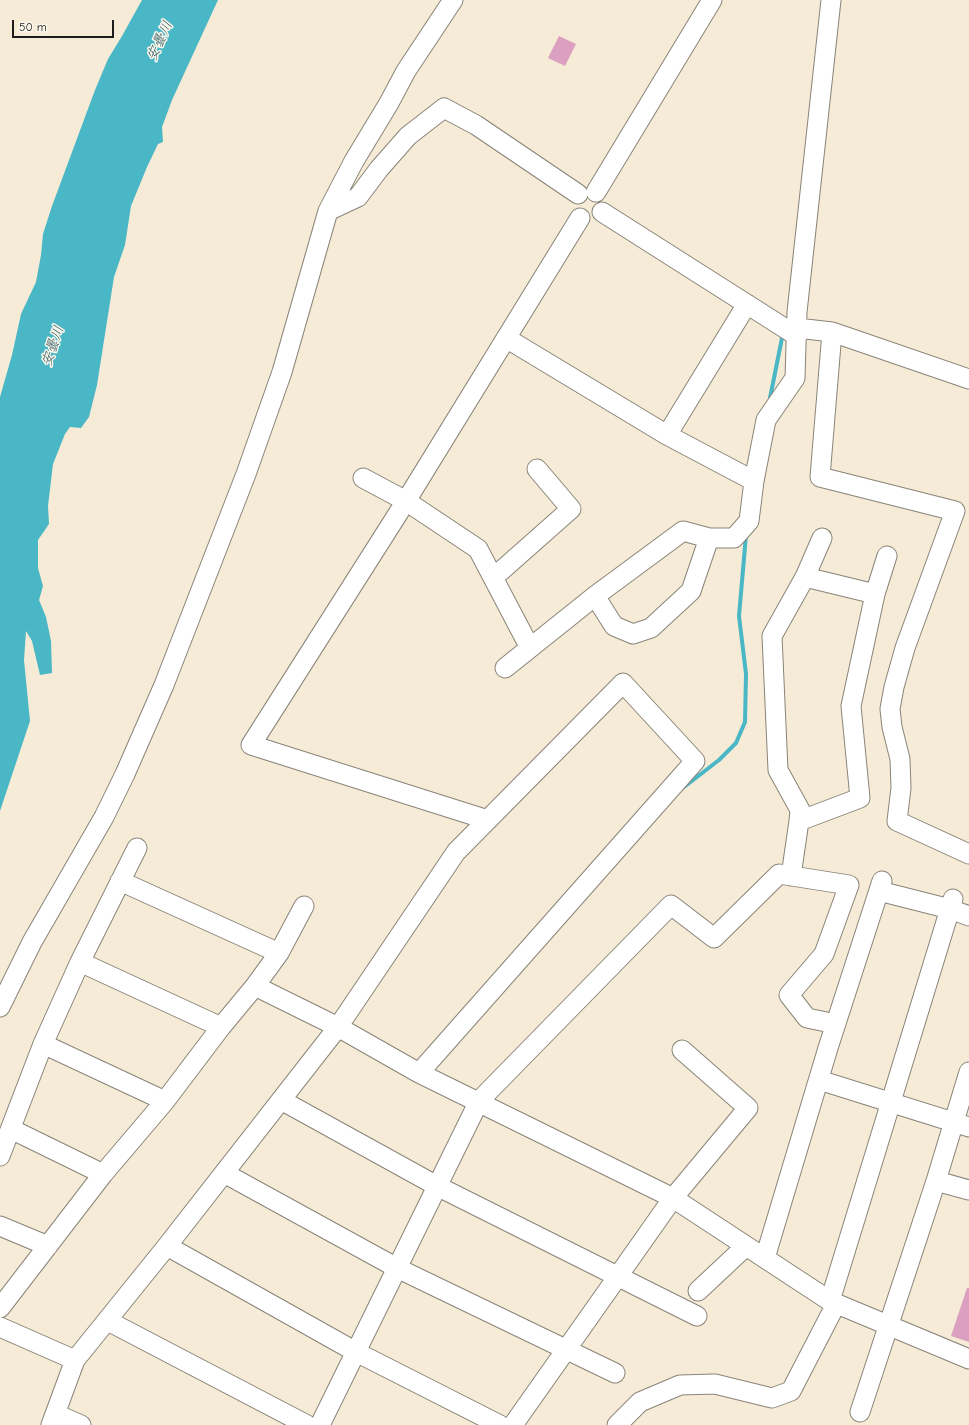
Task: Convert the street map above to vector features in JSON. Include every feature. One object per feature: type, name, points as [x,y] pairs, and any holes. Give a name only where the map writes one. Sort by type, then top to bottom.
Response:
[{"type":"street","points":[[0,1008],[36,936],[104,818],[126,774],[164,685],[246,474],[279,379],[328,211],[354,161],[389,103],[406,71],[453,0]]},
{"type":"street","points":[[328,211],[358,197],[379,169],[408,136],[444,108],[476,125],[587,193],[602,199],[602,212],[595,219],[590,220],[580,218],[576,215],[573,207],[575,198],[587,193],[712,0]]},
{"type":"street","points":[[505,668],[595,596],[683,531],[709,538],[734,538],[749,521],[754,481],[766,420],[795,378],[798,304],[831,0]]},
{"type":"street","points":[[602,212],[746,304],[797,332],[832,332],[969,380]]},
{"type":"street","points":[[488,820],[251,745],[406,501],[580,218]]},
{"type":"street","points":[[667,435],[746,304]]},
{"type":"street","points":[[832,332],[820,477],[955,511],[905,648],[894,687],[890,709],[892,727],[900,759],[901,788],[896,821],[969,854]]},
{"type":"street","points":[[506,338],[667,435],[754,481]]},
{"type":"street","points":[[493,578],[571,509],[537,469]]},
{"type":"street","points":[[363,478],[406,501],[478,550],[530,648]]},
{"type":"street","points":[[595,596],[614,626],[633,634],[651,628],[691,591],[709,538]]},
{"type":"street","points":[[791,876],[800,810],[778,770],[772,636],[805,577],[822,538]]},
{"type":"street","points":[[798,821],[860,798],[851,706],[875,594],[886,556]]},
{"type":"street","points":[[805,577],[875,594]]},
{"type":"street","points":[[81,1425],[54,1419],[75,1360],[168,1246],[338,1027],[456,852],[623,683],[695,762],[420,1073]]},
{"type":"street","points":[[0,1156],[43,1044],[80,962],[137,848]]},
{"type":"street","points":[[320,1425],[479,1101],[671,905],[714,938],[779,874],[849,885],[824,954],[789,995],[808,1018],[836,1024]]},
{"type":"street","points":[[120,881],[279,952]]},
{"type":"street","points":[[765,1258],[836,1024],[880,886],[952,904],[969,916]]},
{"type":"street","points":[[617,1425],[640,1402],[680,1385],[715,1384],[772,1398],[791,1391],[833,1302],[890,1103],[952,904]]},
{"type":"street","points":[[0,1308],[103,1174],[165,1101],[221,1027],[255,986],[279,952],[304,906]]},
{"type":"street","points":[[80,962],[221,1027]]},
{"type":"street","points":[[255,986],[338,1027],[420,1073],[673,1198],[833,1302],[969,1359]]},
{"type":"street","points":[[43,1044],[165,1101]]},
{"type":"street","points":[[513,1425],[673,1198],[748,1108],[682,1050]]},
{"type":"street","points":[[860,1412],[936,1181],[961,1125],[969,1072]]},
{"type":"street","points":[[819,1080],[961,1125]]},
{"type":"street","points":[[281,1100],[437,1186],[697,1316]]},
{"type":"street","points":[[11,1129],[103,1174]]},
{"type":"street","points":[[224,1173],[397,1268],[615,1373]]},
{"type":"street","points":[[936,1181],[969,1190]]},
{"type":"street","points":[[0,1226],[48,1246]]},
{"type":"street","points":[[168,1246],[356,1352],[500,1425]]},
{"type":"street","points":[[698,1291],[746,1246]]},
{"type":"street","points":[[108,1321],[307,1425]]},
{"type":"street","points":[[0,1327],[75,1360]]},
{"type":"water","name":"安曇川","points":[[142,0],[218,0],[172,100],[162,127],[163,142],[158,144],[131,206],[125,245],[114,277],[97,385],[89,417],[81,428],[70,427],[65,434],[53,464],[48,506],[49,524],[38,540],[38,568],[43,586],[39,600],[46,617],[51,641],[52,673],[40,675],[32,641],[26,631],[24,660],[30,721],[0,811],[0,397],[12,355],[21,314],[36,282],[43,234],[52,206],[108,59]]},
{"type":"building","points":[[559,36],[576,44],[565,66],[548,58]]},
{"type":"building","points":[[967,1288],[969,1288],[969,1342],[951,1336]]},
{"type":"waterway","points":[[769,403],[783,333]]},
{"type":"waterway","points":[[684,787],[719,760],[736,743],[745,722],[746,674],[739,616],[746,535]]}]
